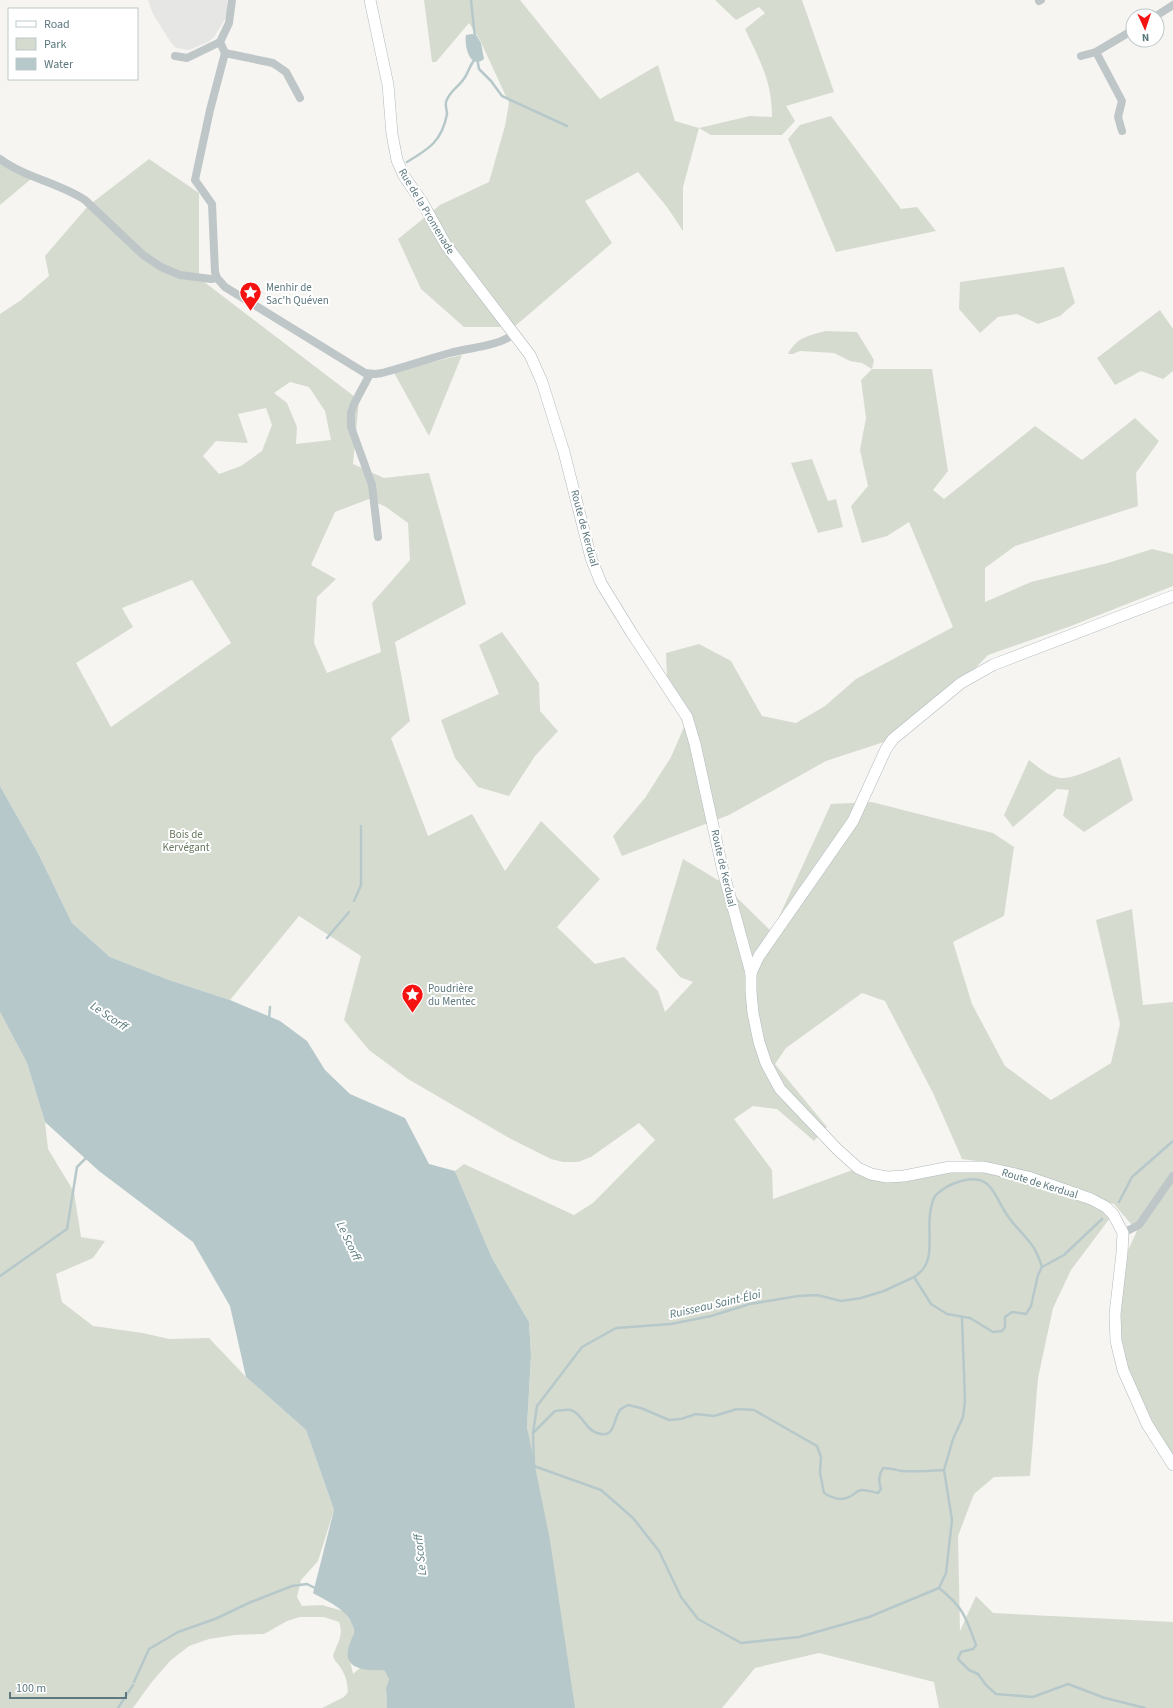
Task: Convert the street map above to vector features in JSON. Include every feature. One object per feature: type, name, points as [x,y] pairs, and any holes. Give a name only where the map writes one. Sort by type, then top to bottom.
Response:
[{"type":"street","points":[[175,56],[187,58],[220,42],[229,23],[232,0]]},
{"type":"street","name":"Rue de la Promenade","points":[[370,0],[388,85],[392,134],[397,160],[404,176],[422,202],[446,245],[514,334]]},
{"type":"street","points":[[1081,56],[1096,52],[1125,35]]},
{"type":"street","points":[[220,42],[225,53],[210,110],[195,180],[212,204],[215,272],[217,278],[225,287],[360,371],[370,374],[382,373],[450,353],[498,342],[507,339],[514,334]]},
{"type":"street","points":[[1096,52],[1122,101],[1118,117],[1122,131]]},
{"type":"street","points":[[225,53],[273,63],[286,72],[300,98]]},
{"type":"street","points":[[0,159],[23,172],[63,188],[85,200],[144,255],[161,267],[180,275],[211,279],[217,278]]},
{"type":"street","name":"Route de Kerdual","points":[[514,334],[530,355],[542,382],[564,452],[591,558],[601,583],[631,632],[687,717],[696,744],[723,871],[751,973],[753,1013],[766,1063],[780,1088],[837,1149],[858,1168],[871,1174],[887,1177],[904,1176],[950,1167],[984,1167],[1028,1177],[1091,1198],[1106,1207],[1113,1214],[1123,1233]]},
{"type":"street","points":[[370,374],[354,404],[351,413],[351,427],[372,485],[378,537]]},
{"type":"street","points":[[751,973],[759,956],[853,821],[886,749],[898,733],[961,683],[993,665],[1173,596]]},
{"type":"street","points":[[1173,1176],[1139,1226],[1123,1233],[1115,1314],[1116,1341],[1123,1370],[1147,1424],[1173,1465]]},
{"type":"shaded area","points":[[148,0],[227,0],[227,11],[225,19],[214,37],[208,42],[189,50],[176,48],[170,41],[153,14]]},
{"type":"green space","points":[[424,0],[520,0],[600,99],[658,65],[675,121],[699,128],[683,187],[683,231],[667,207],[638,172],[585,201],[612,243],[514,327],[464,327],[421,289],[398,239],[440,205],[489,182],[505,126],[509,103],[480,40],[469,23],[436,62],[432,62]]},
{"type":"green space","points":[[715,0],[802,0],[834,92],[786,106],[795,121],[782,135],[711,135],[699,128],[750,116],[772,117],[770,93],[764,72],[745,29],[765,13],[759,7],[736,20]]},
{"type":"green space","points":[[831,116],[901,209],[917,207],[936,231],[836,252],[788,139],[800,125]]},
{"type":"green space","name":"Bois de Kervégant","points":[[149,159],[199,193],[199,278],[359,400],[353,464],[384,478],[429,473],[466,604],[395,642],[410,721],[391,738],[428,836],[472,814],[505,871],[541,821],[600,879],[557,927],[595,964],[624,957],[658,991],[665,1012],[693,982],[680,977],[656,949],[683,859],[721,882],[772,932],[831,804],[872,802],[993,833],[1014,847],[1004,916],[953,942],[972,1004],[1005,1066],[1051,1100],[1111,1063],[1120,1024],[1096,920],[1132,909],[1143,1005],[1173,1002],[1173,1465],[1147,1424],[1116,1341],[1120,1267],[1137,1231],[1114,1204],[997,1164],[962,1159],[933,1093],[885,1001],[862,993],[786,1048],[775,1064],[827,1127],[814,1141],[777,1109],[753,1106],[734,1119],[772,1170],[773,1199],[858,1168],[871,1174],[950,1167],[1028,1177],[1113,1214],[1071,1270],[1053,1308],[1038,1378],[1030,1476],[994,1477],[974,1494],[958,1536],[960,1631],[976,1596],[993,1613],[1173,1622],[1173,1708],[939,1708],[934,1682],[819,1653],[755,1668],[722,1708],[574,1708],[527,1427],[531,1355],[529,1322],[492,1258],[455,1171],[464,1164],[574,1215],[593,1203],[655,1140],[639,1123],[591,1157],[578,1162],[563,1162],[551,1159],[511,1139],[408,1079],[369,1050],[344,1020],[361,956],[299,916],[230,1000],[169,980],[110,957],[72,923],[38,853],[0,786],[0,314],[21,300],[49,276],[45,256],[88,206]],"holes":[[[290,382],[309,387],[325,411],[331,440],[296,444],[297,427],[287,403],[274,393]],[[266,408],[272,425],[262,451],[241,466],[219,474],[203,456],[216,441],[248,443],[238,414]],[[369,499],[386,507],[408,523],[410,560],[372,603],[381,652],[327,673],[314,643],[317,597],[336,579],[311,565],[335,512]],[[192,580],[231,643],[111,727],[76,663],[133,627],[122,608]]]},
{"type":"green space","points":[[0,164],[31,179],[0,205]]},
{"type":"green space","points":[[1064,267],[1075,303],[1060,316],[1038,324],[1017,314],[998,317],[980,333],[959,309],[960,282]]},
{"type":"green space","points":[[1160,310],[1173,329],[1173,371],[1163,379],[1141,371],[1115,385],[1097,358]]},
{"type":"green space","points":[[825,331],[857,332],[874,360],[872,369],[862,363],[850,361],[834,353],[800,351],[793,354],[788,354],[791,348],[799,341],[808,336]]},
{"type":"green space","points":[[462,355],[429,436],[393,371]]},
{"type":"green space","points":[[872,369],[932,369],[948,471],[933,490],[944,499],[1035,426],[1082,460],[1135,418],[1159,441],[1136,473],[1138,506],[1015,546],[985,568],[985,602],[1031,582],[1108,563],[1152,549],[1173,554],[1173,586],[1071,626],[988,655],[961,683],[893,739],[826,761],[729,815],[622,856],[613,836],[645,798],[671,757],[684,727],[667,676],[666,653],[699,644],[731,661],[762,716],[796,723],[825,706],[856,679],[953,627],[909,522],[887,536],[862,543],[851,506],[868,486],[860,450],[866,418],[861,380]]},
{"type":"green space","points":[[812,459],[828,501],[836,499],[843,527],[818,533],[791,463]]},
{"type":"green space","points":[[502,632],[539,683],[540,711],[558,731],[535,756],[509,796],[478,787],[455,758],[441,720],[499,694],[479,645]]},
{"type":"green space","points":[[1120,757],[1133,800],[1084,832],[1063,816],[1069,790],[1057,789],[1013,827],[1004,815],[1029,760],[1048,774],[1061,778],[1067,778],[1099,767]]},
{"type":"green space","points":[[0,1012],[27,1063],[45,1122],[48,1149],[74,1192],[81,1237],[105,1241],[93,1258],[56,1274],[62,1302],[93,1326],[143,1333],[169,1339],[209,1338],[246,1377],[306,1430],[334,1510],[318,1561],[301,1580],[297,1597],[302,1606],[322,1605],[343,1611],[354,1626],[353,1638],[348,1651],[353,1674],[360,1668],[384,1670],[389,1679],[386,1688],[387,1708],[322,1708],[344,1697],[348,1692],[345,1676],[333,1656],[341,1631],[339,1622],[324,1617],[300,1617],[287,1621],[264,1634],[235,1635],[209,1639],[189,1646],[170,1661],[151,1683],[133,1708],[0,1708]]},
{"type":"water","points":[[472,34],[477,36],[481,43],[484,59],[479,62],[472,59],[467,50],[466,35]]},
{"type":"water","name":"Le Scorff","points":[[0,786],[38,853],[72,923],[110,957],[169,980],[230,1000],[280,1021],[307,1041],[325,1070],[350,1094],[405,1118],[429,1164],[455,1171],[492,1258],[529,1322],[531,1355],[527,1427],[550,1540],[575,1708],[387,1708],[386,1688],[389,1679],[384,1670],[364,1669],[352,1664],[349,1660],[349,1646],[354,1631],[350,1620],[336,1606],[313,1593],[334,1510],[306,1430],[246,1377],[230,1306],[193,1242],[99,1171],[45,1122],[27,1063],[0,1012]]},
{"type":"waterway","points":[[471,0],[475,38]]},
{"type":"waterway","points":[[407,162],[422,153],[438,138],[445,123],[447,114],[447,98],[461,83],[476,58]]},
{"type":"waterway","points":[[477,58],[479,69],[491,81],[502,96],[567,126]]},
{"type":"waterway","points":[[354,901],[361,885],[361,826]]},
{"type":"waterway","points":[[327,938],[349,912]]},
{"type":"waterway","points":[[269,1019],[270,1007]]},
{"type":"waterway","name":"Ruisseau Saint-Éloi","points":[[1119,1202],[1132,1177],[1173,1141]]},
{"type":"waterway","points":[[0,1276],[67,1229],[77,1167],[88,1156]]},
{"type":"waterway","name":"Ruisseau Saint-Éloi","points":[[914,1277],[922,1271],[929,1255],[930,1217],[932,1203],[935,1196],[950,1185],[972,1179],[980,1180],[992,1189],[1010,1219],[1033,1246],[1042,1267]]},
{"type":"waterway","name":"Ruisseau Saint-Éloi","points":[[534,1465],[533,1433],[537,1406],[582,1347],[616,1328],[671,1324],[711,1316],[750,1304],[798,1296],[817,1295],[841,1301],[861,1298],[884,1291],[914,1277],[931,1304],[947,1314],[970,1318],[993,1332],[1002,1331],[1005,1327],[1005,1317],[1012,1312],[1026,1314],[1031,1306],[1038,1275],[1042,1267],[1064,1255],[1102,1219]]},
{"type":"waterway","points":[[939,1588],[946,1573],[952,1520],[944,1470],[953,1439],[963,1417],[965,1401],[962,1317]]},
{"type":"waterway","points":[[534,1432],[555,1411],[571,1410],[575,1412],[590,1429],[597,1433],[603,1434],[611,1431],[617,1414],[628,1405],[641,1408],[669,1420],[681,1419],[696,1414],[714,1416],[737,1409],[754,1410],[817,1446],[821,1457],[820,1473],[824,1493],[834,1498],[848,1498],[860,1490],[878,1493],[881,1489],[879,1478],[883,1468],[902,1471],[944,1470]]},
{"type":"waterway","points":[[531,1465],[601,1490],[633,1518],[659,1551],[681,1597],[698,1619],[741,1643],[799,1637],[869,1617],[939,1588],[954,1601],[963,1613],[976,1645],[973,1649],[961,1652],[958,1659],[969,1670],[978,1674],[986,1685],[996,1694],[1033,1697],[1068,1684],[1105,1698],[1145,1708]]},
{"type":"waterway","points":[[134,1682],[149,1649],[178,1632],[215,1619],[251,1602],[292,1586],[307,1584],[317,1589]]},
{"type":"waterway","points":[[118,1708],[133,1685]]},
{"type":"place","name":"Menhir de Sac'h Quéven","points":[[251,312]]},
{"type":"place","name":"Poudrière du Mentec","points":[[412,1014]]}]
